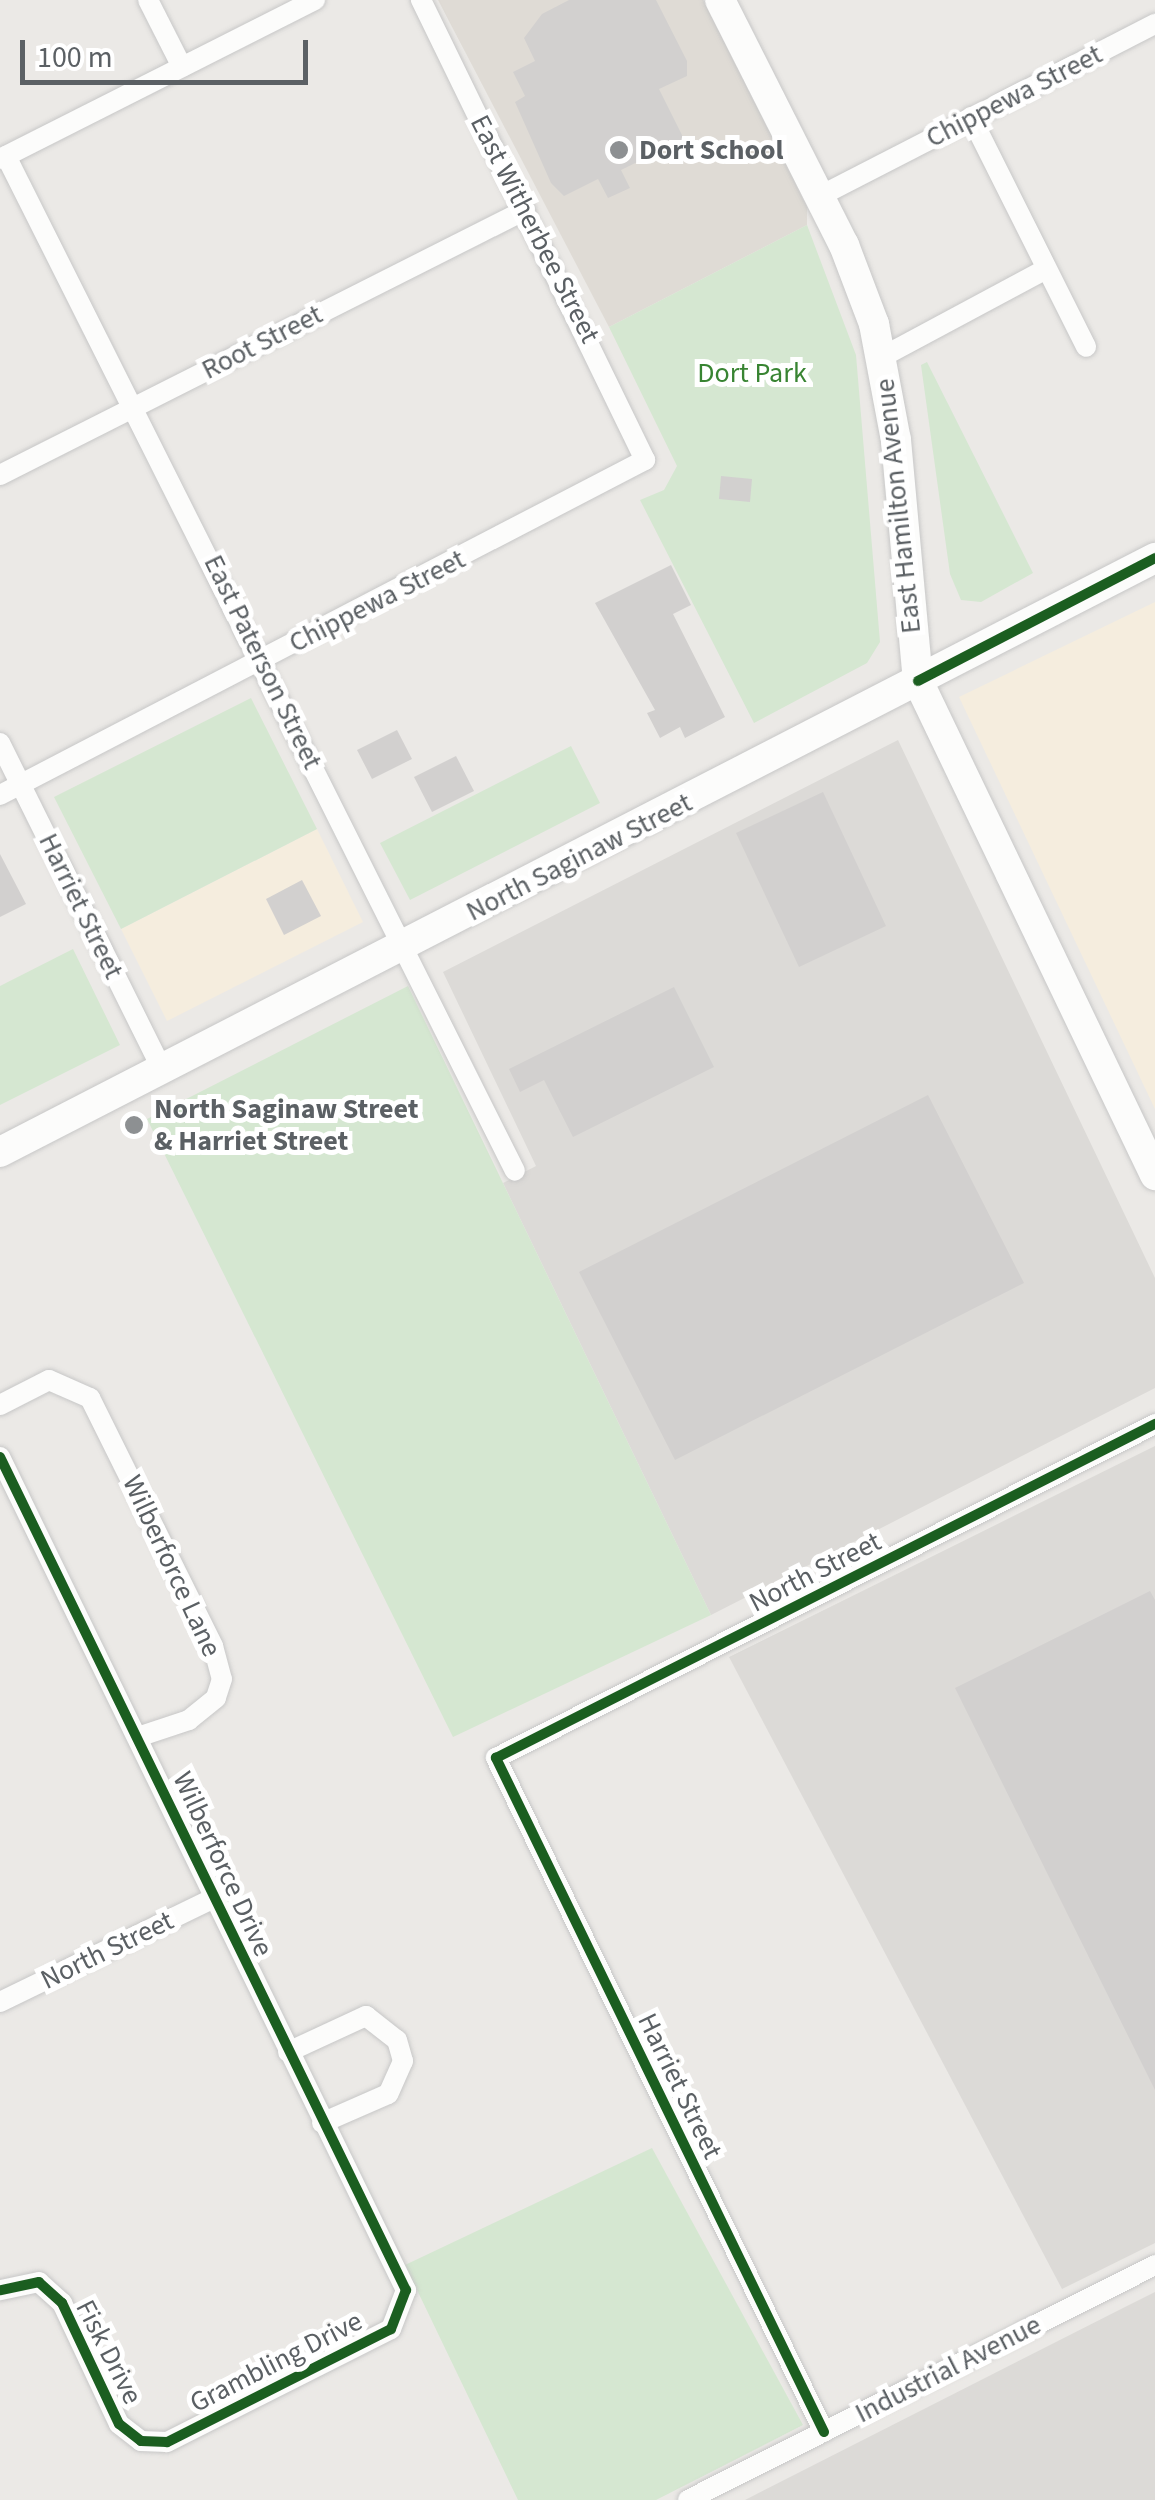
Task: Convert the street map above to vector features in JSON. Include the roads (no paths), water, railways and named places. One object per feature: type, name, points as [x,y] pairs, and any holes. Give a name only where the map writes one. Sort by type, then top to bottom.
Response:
[{"type":"main road","name":"East Hamilton Avenue","points":[[720,0],[862,287],[882,357],[918,681],[1155,1175]]},
{"type":"main road","name":"North Saginaw Street","points":[[0,1152],[1155,558]]},
{"type":"street","points":[[148,0],[182,67]]},
{"type":"street","points":[[3,157],[315,0]]},
{"type":"street","name":"East Witherbee Street","points":[[420,0],[645,460]]},
{"type":"street","name":"Chippewa Street","points":[[820,196],[1155,24]]},
{"type":"street","points":[[971,117],[1086,348]]},
{"type":"street","name":"East Paterson Street","points":[[3,157],[263,659],[515,1170]]},
{"type":"street","name":"Root Street","points":[[0,475],[525,210]]},
{"type":"street","points":[[882,357],[1046,270]]},
{"type":"street","name":"Chippewa Street","points":[[0,796],[645,460]]},
{"type":"street","name":"Harriet Street","points":[[0,743],[162,1070]]},
{"type":"street","name":"Wilberforce Lane","points":[[0,1405],[49,1380],[79,1390],[98,1409],[221,1672],[216,1698],[198,1714],[138,1737]]},
{"type":"street","name":"North Street","points":[[496,1758],[1155,1424]]},
{"type":"street","name":"Wilberforce Drive","points":[[0,1456],[406,2290]]},
{"type":"street","name":"Harriet Street","points":[[496,1758],[824,2432]]},
{"type":"street","name":"North Street","points":[[0,2002],[214,1898]]},
{"type":"street","points":[[288,2052],[366,2016],[396,2040],[402,2061],[388,2094],[322,2123]]},
{"type":"street","name":"Industrial Avenue","points":[[688,2500],[1155,2264]]},
{"type":"street","name":"Fisk Drive","points":[[0,2290],[39,2282],[62,2303],[119,2424],[141,2441]]},
{"type":"street","name":"Grambling Drive","points":[[141,2441],[167,2442],[391,2329],[406,2290]]},
{"type":"place","name":"Dort School","points":[[619,150]]},
{"type":"place","name":"North Saginaw Street & Harriet Street","points":[[134,1125]]},
{"type":"park label","name":"Dort Park","points":[[752,373]]}]
